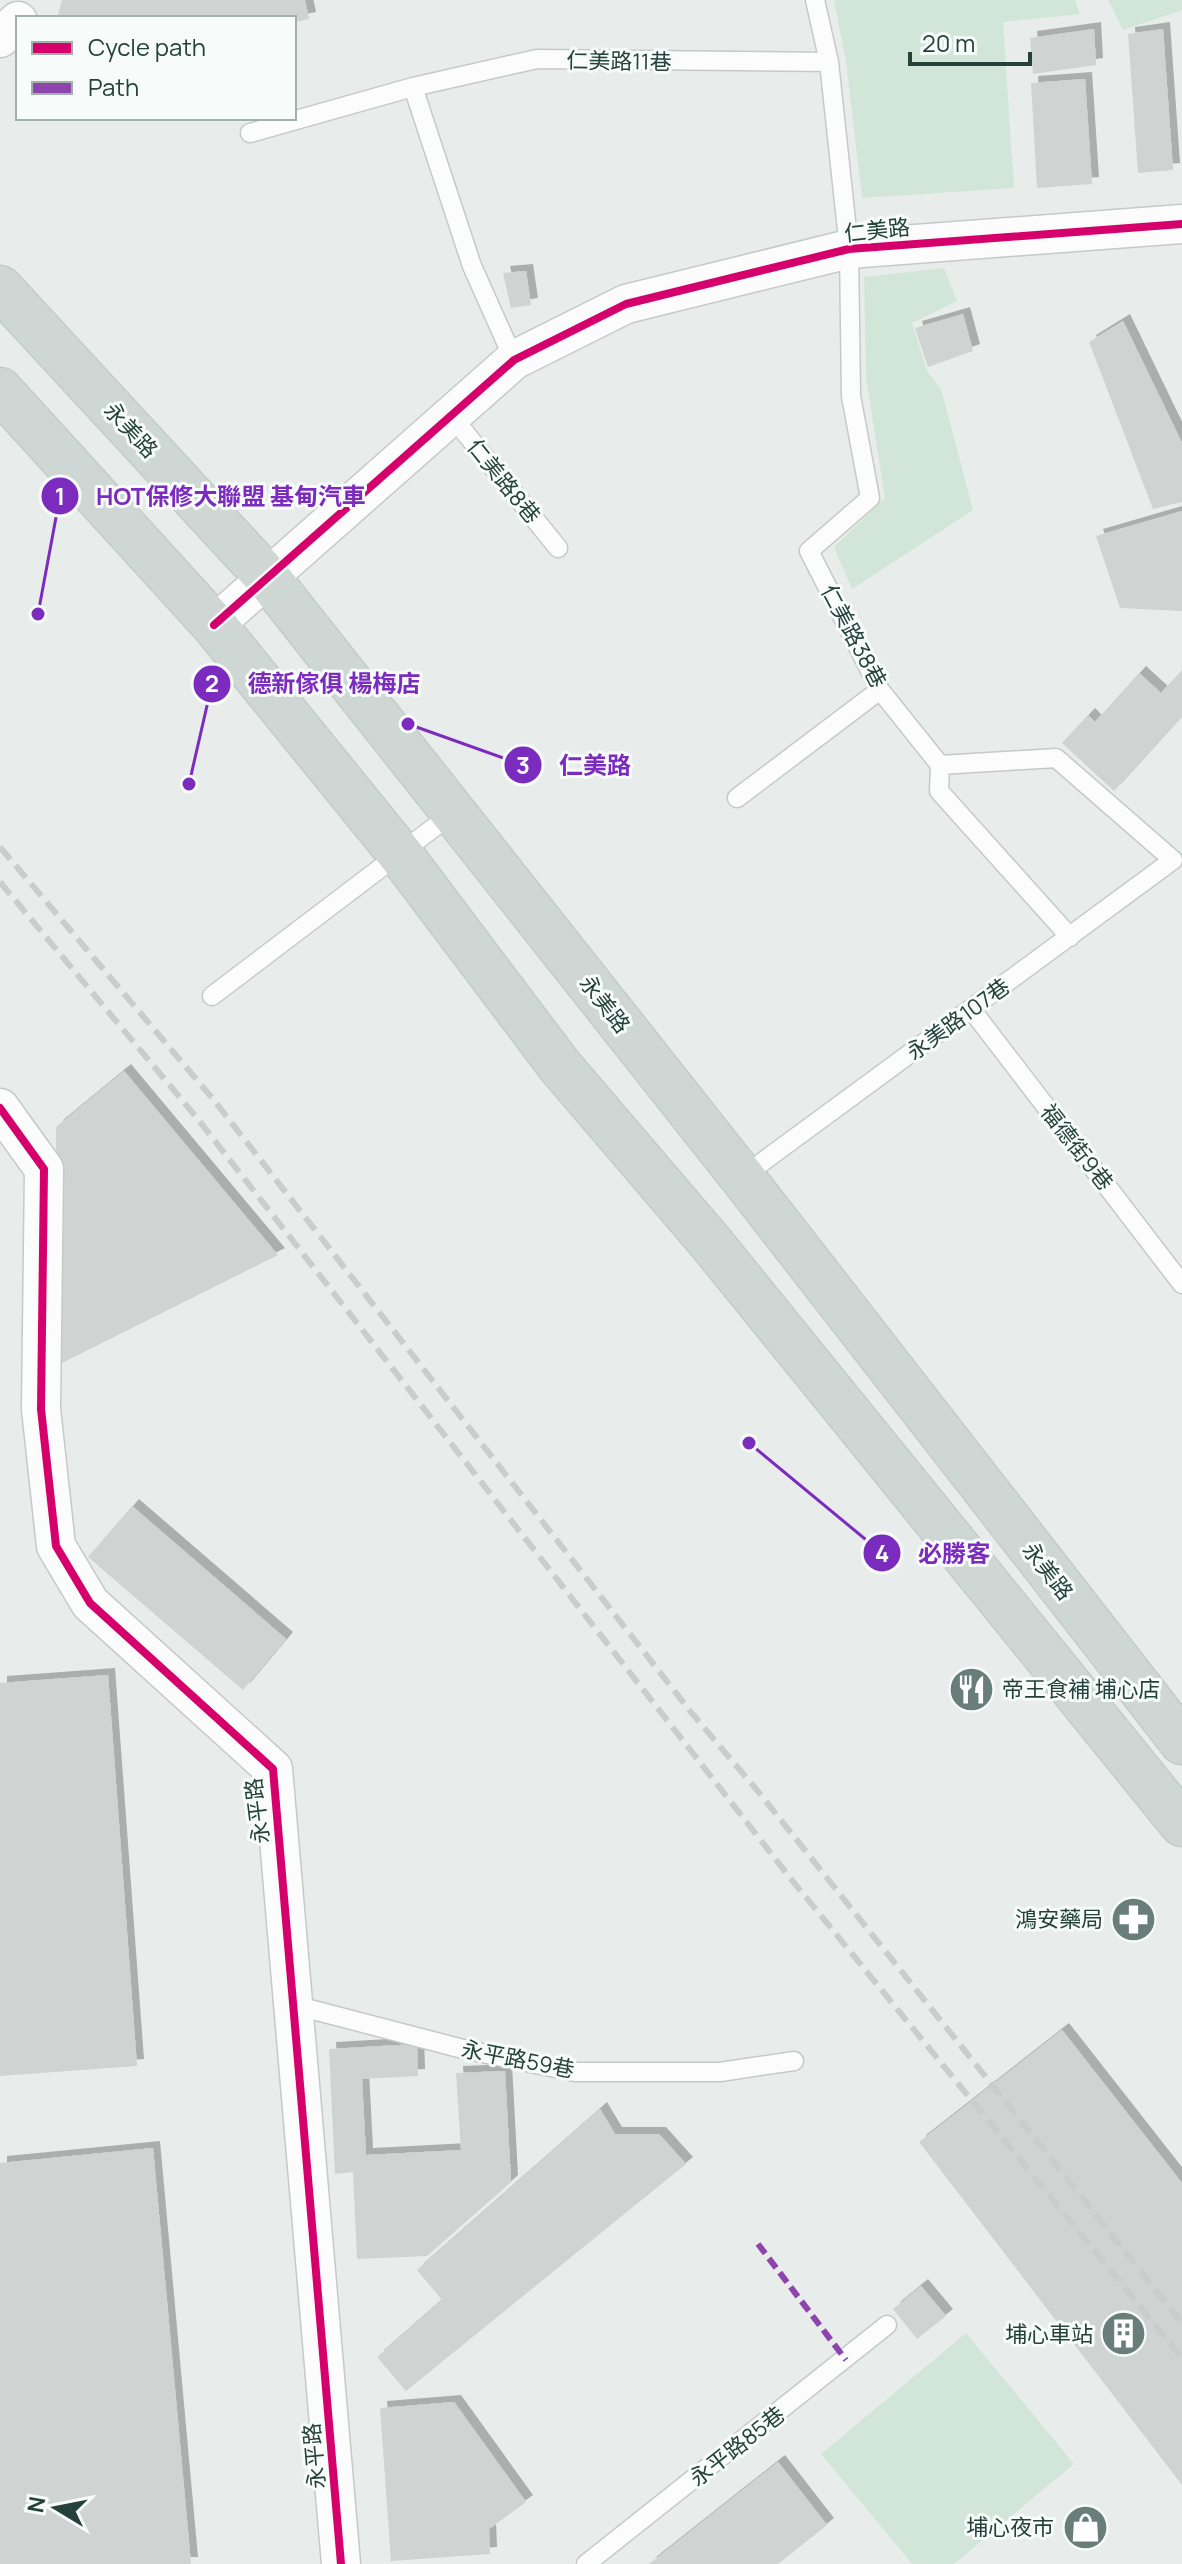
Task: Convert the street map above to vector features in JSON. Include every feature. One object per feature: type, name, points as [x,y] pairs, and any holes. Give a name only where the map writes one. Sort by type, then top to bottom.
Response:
[{"type":"main road","name":"永美路","points":[[0,288],[267,577],[742,1177],[1182,1741]]},
{"type":"main road","points":[[0,390],[214,625],[400,854],[559,1065],[711,1243],[1182,1824]]},
{"type":"street","points":[[0,38],[16,24]]},
{"type":"street","name":"仁美路","points":[[214,625],[514,360],[626,304],[849,249],[1182,224]]},
{"type":"street","name":"永平路","points":[[0,1108],[44,1169],[41,1409],[56,1546],[90,1603],[273,1769],[341,2564]]},
{"type":"street","points":[[1142,1774],[1182,1741]]},
{"type":"lane","points":[[815,0],[829,62],[849,249]]},
{"type":"lane","name":"仁美路11巷","points":[[250,133],[413,87],[537,59],[657,63],[829,62]]},
{"type":"lane","points":[[413,87],[472,266],[514,360]]},
{"type":"lane","name":"仁美路38巷","points":[[849,249],[851,396],[870,498],[809,551],[880,690],[940,765]]},
{"type":"lane","name":"仁美路8巷","points":[[450,414],[558,548]]},
{"type":"lane","points":[[737,798],[880,690]]},
{"type":"lane","name":"永美路107巷","points":[[742,1177],[1173,860],[1056,758],[940,765]]},
{"type":"lane","points":[[940,765],[939,791],[1070,937]]},
{"type":"lane","points":[[212,996],[453,813]]},
{"type":"lane","name":"福德街9巷","points":[[971,1009],[1182,1284]]},
{"type":"lane","name":"永平路59巷","points":[[294,2005],[463,2049],[575,2072],[720,2072],[794,2061]]},
{"type":"lane","name":"永平路85巷","points":[[586,2564],[887,2325]]},
{"type":"green space","points":[[834,0],[1075,0],[1080,14],[1003,22],[1014,188],[862,198],[846,61]]},
{"type":"green space","points":[[1108,0],[1182,0],[1182,10],[1123,30]]},
{"type":"green space","points":[[944,268],[957,301],[912,323],[927,371],[941,389],[973,510],[852,589],[834,547],[885,498],[866,377],[864,277]]},
{"type":"green space","points":[[966,2333],[1074,2464],[954,2564],[912,2564],[821,2454]]},
{"type":"building","points":[[62,0],[305,0],[309,19],[296,22],[296,16],[58,16]]},
{"type":"building","points":[[1094,29],[1096,65],[1033,74],[1030,38]]},
{"type":"building","points":[[1163,29],[1173,170],[1138,173],[1128,34]]},
{"type":"building","points":[[1085,79],[1092,184],[1037,188],[1031,83]]},
{"type":"building","points":[[526,271],[531,305],[511,308],[503,273]]},
{"type":"building","points":[[963,314],[973,351],[928,367],[915,328]]},
{"type":"building","points":[[1123,321],[1182,443],[1182,502],[1153,509],[1089,342]]},
{"type":"building","points":[[1182,511],[1182,611],[1120,608],[1096,536]]},
{"type":"building","points":[[1182,670],[1182,716],[1114,791],[1062,743],[1088,715],[1095,722],[1139,673],[1161,693]]},
{"type":"building","points":[[124,1071],[278,1255],[56,1366],[56,1127]]},
{"type":"building","points":[[132,1506],[286,1639],[243,1690],[88,1557]]},
{"type":"building","points":[[108,1675],[137,2066],[0,2076],[0,1683]]},
{"type":"building","name":"埔心車站","points":[[1062,2030],[1182,2183],[1182,2485],[919,2142]]},
{"type":"building","points":[[417,2044],[418,2076],[362,2079],[366,2155],[461,2150],[456,2073],[505,2071],[511,2182],[427,2256],[357,2259],[353,2172],[335,2174],[329,2049]]},
{"type":"building","points":[[600,2109],[615,2134],[659,2134],[686,2164],[406,2391],[377,2357],[442,2300],[417,2270]]},
{"type":"building","points":[[153,2148],[191,2564],[0,2564],[0,2163]]},
{"type":"building","points":[[921,2286],[946,2316],[917,2339],[893,2309]]},
{"type":"building","points":[[454,2402],[526,2502],[489,2529],[490,2554],[391,2561],[380,2408]]},
{"type":"building","points":[[778,2462],[827,2525],[778,2564],[649,2564]]},
{"type":"railway","points":[[0,847],[213,1099],[690,1711],[756,1789],[1182,2323]]},
{"type":"railway","points":[[0,882],[197,1118],[791,1879],[1182,2358]]},
{"type":"marked path","points":[[758,2244],[846,2360]]},
{"type":"cycle path","points":[[214,625],[514,360],[626,304],[849,249],[1182,224]]},
{"type":"cycle path","points":[[0,1108],[44,1169],[41,1409],[56,1546],[90,1603],[273,1769],[341,2564]]},
{"type":"place","name":"HOT保修大聯盟 基甸汽車","points":[[38,614]]},
{"type":"place","name":"仁美路","points":[[408,724]]},
{"type":"place","name":"德新傢俱 楊梅店","points":[[189,784]]},
{"type":"place","name":"必勝客","points":[[749,1443]]},
{"type":"place","name":"帝王食補 埔心店","points":[[971,1689]]},
{"type":"place","name":"鴻安藥局","points":[[1134,1919]]},
{"type":"place","name":"埔心車站","points":[[1124,2334]]},
{"type":"place","name":"埔心夜市","points":[[1085,2527]]}]
